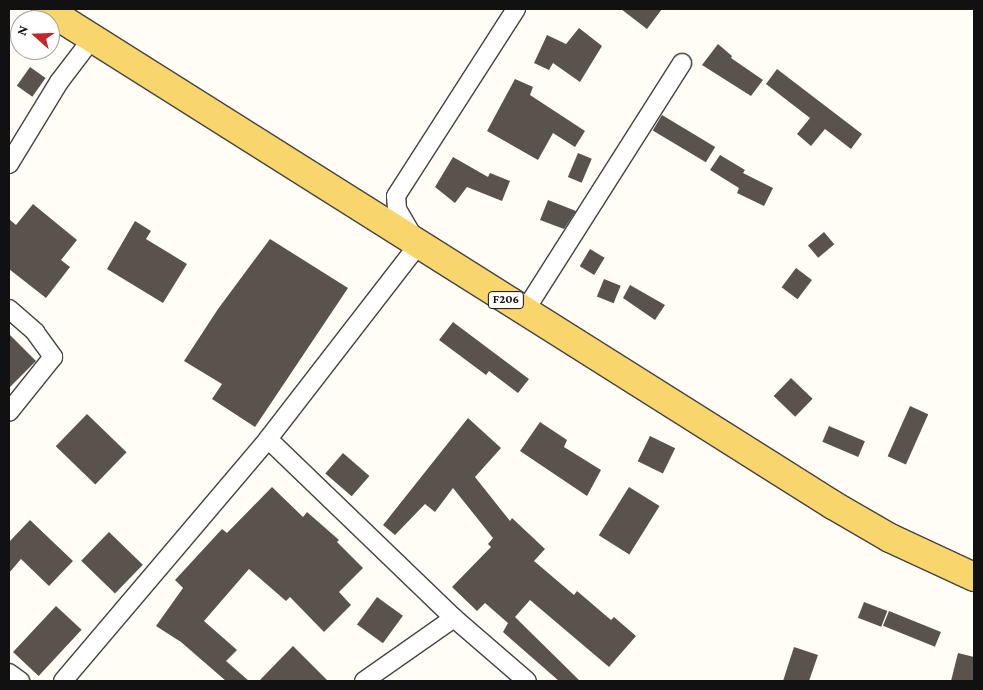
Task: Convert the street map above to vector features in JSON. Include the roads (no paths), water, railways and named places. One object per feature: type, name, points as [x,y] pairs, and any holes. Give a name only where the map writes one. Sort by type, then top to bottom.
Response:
[{"type":"main road","name":"F206","points":[[46,9],[92,40],[833,505],[890,538],[974,577]]},
{"type":"street","points":[[63,681],[268,439],[418,245],[397,209],[396,196],[516,9]]},
{"type":"street","points":[[9,164],[59,82],[92,40]]},
{"type":"street","points":[[524,312],[682,63]]},
{"type":"street","points":[[9,309],[35,332],[53,357],[9,412]]},
{"type":"street","points":[[268,439],[454,618],[527,681]]},
{"type":"street","points":[[364,681],[454,618]]},
{"type":"street","points":[[9,673],[20,681]]}]
